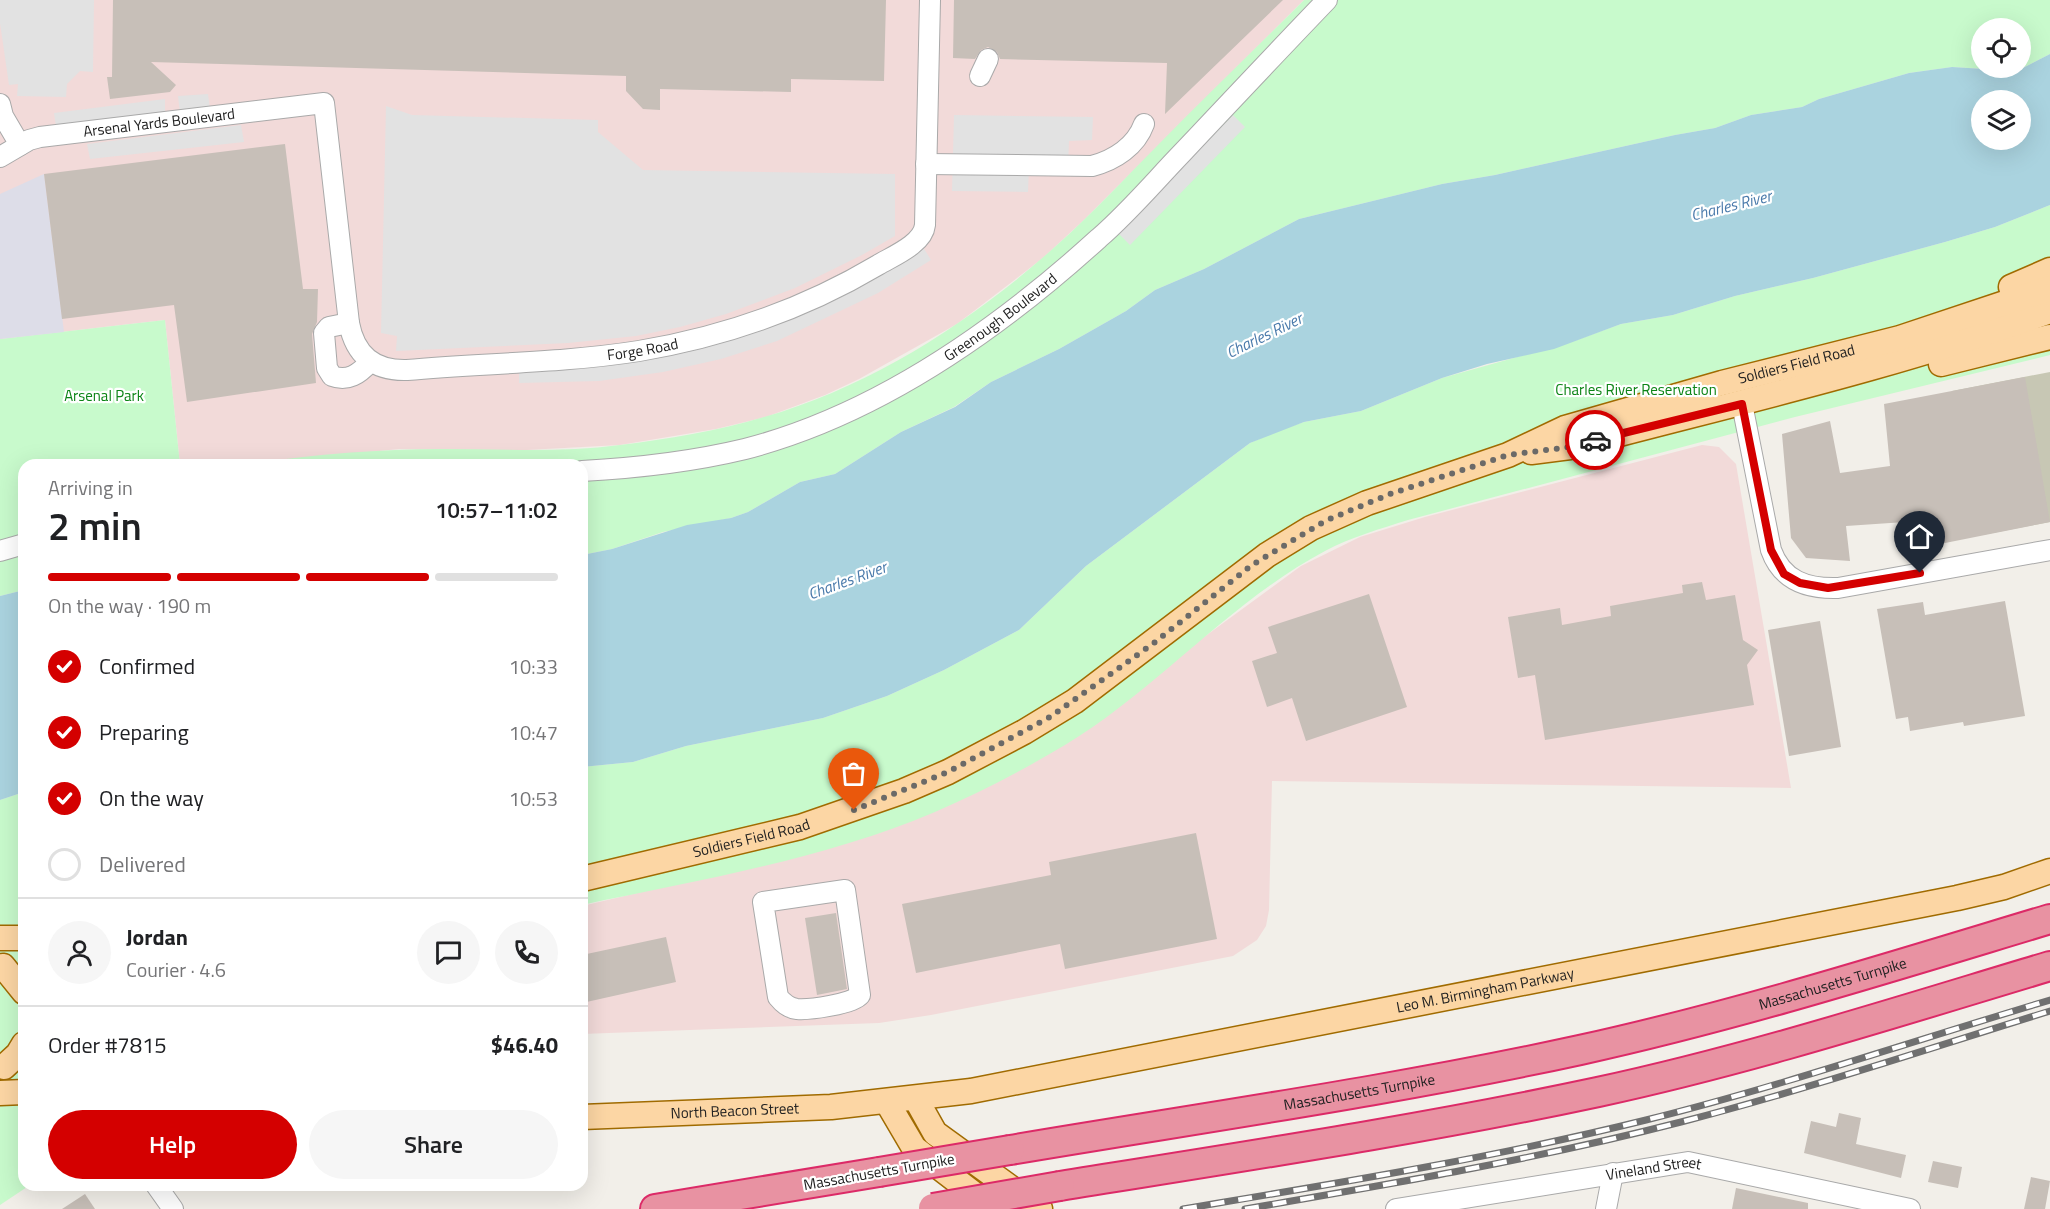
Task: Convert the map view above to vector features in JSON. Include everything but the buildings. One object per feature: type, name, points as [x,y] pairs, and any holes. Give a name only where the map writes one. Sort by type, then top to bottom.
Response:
[{"type":"highway","name":"Massachusetts Turnpike","points":[[655,1209],[1448,1076],[1581,1050],[1762,1005],[2050,919]]},
{"type":"highway","points":[[929,1208],[1417,1127],[1600,1091],[1822,1034],[2050,966]]},
{"type":"main road","points":[[1900,338],[2050,270]]},
{"type":"main road","name":"Soldiers Field Road","points":[[588,878],[800,827],[878,801],[948,772],[1024,732],[1075,701],[1154,643],[1252,565],[1297,536],[1382,497],[1508,455],[1565,428],[1722,383],[1900,338],[2050,288]]},
{"type":"main road","name":"Soldiers Field Road","points":[[1508,455],[1570,447],[1844,378],[1961,342],[2050,311]]},
{"type":"main road","points":[[1844,378],[1941,364],[2050,337]]},
{"type":"main road","name":"Leo M. Birmingham Parkway","points":[[916,1099],[1166,1055],[1957,898],[2004,887],[2050,871]]},
{"type":"main road","points":[[0,938],[18,938]]},
{"type":"main road","points":[[9,968],[18,982]]},
{"type":"main road","points":[[9,1065],[18,1052]]},
{"type":"main road","points":[[0,1093],[18,1092]]},
{"type":"main road","points":[[916,1099],[935,1133],[1040,1209]]},
{"type":"main road","name":"North Beacon Street","points":[[588,1118],[831,1107],[916,1099]]},
{"type":"main road","points":[[887,1102],[905,1136],[917,1151],[994,1209]]},
{"type":"street","name":"Forge Road","points":[[370,363],[382,368],[407,370],[616,354],[709,336],[776,315],[871,269],[921,236],[925,225],[930,0]]},
{"type":"street","name":"Greenough Boulevard","points":[[588,471],[662,465],[746,448],[787,436],[860,406],[925,369],[1025,299],[1100,238],[1327,0]]},
{"type":"street","name":"Arsenal Yards Boulevard","points":[[0,157],[40,137],[324,103],[348,322]]},
{"type":"street","points":[[0,104],[3,116],[20,146]]},
{"type":"street","points":[[926,164],[1092,166],[1105,162],[1124,151],[1139,135],[1144,124]]},
{"type":"street","points":[[348,322],[358,349],[370,363],[360,373],[348,378],[332,376],[327,368],[324,333],[329,327],[348,322]]},
{"type":"street","points":[[1742,404],[1771,550],[1778,566],[1792,580],[1820,588],[1838,588],[2050,550]]},
{"type":"street","points":[[0,551],[18,546]]},
{"type":"street","points":[[845,890],[860,989],[856,1000],[797,1009],[784,1004],[778,997],[763,902],[845,890]]},
{"type":"street","name":"Vineland Street","points":[[1396,1209],[1671,1163],[1697,1163],[1910,1209]]},
{"type":"street","points":[[1606,1209],[1613,1173]]},
{"type":"street","points":[[160,1191],[173,1209]]},
{"type":"shaded area","points":[[0,0],[1304,0],[1043,258],[957,324],[859,379],[825,395],[766,417],[716,429],[620,445],[508,451],[399,449],[301,459],[179,459],[165,320],[0,339]]},
{"type":"shaded area","points":[[0,0],[94,0],[93,72],[80,71],[67,84],[66,97],[17,96],[18,84],[9,85],[0,23]]},
{"type":"shaded area","points":[[208,94],[210,109],[180,113],[178,96]]},
{"type":"shaded area","points":[[165,99],[165,112],[56,127],[54,113]]},
{"type":"shaded area","points":[[386,106],[412,115],[598,120],[598,132],[643,170],[895,174],[895,236],[795,288],[726,314],[680,327],[636,336],[568,343],[396,351],[397,336],[381,333]]},
{"type":"shaded area","points":[[954,115],[1093,117],[1092,140],[1069,141],[1068,167],[1029,167],[1028,192],[952,191]]},
{"type":"shaded area","points":[[1233,115],[1245,127],[1130,245],[1118,233]]},
{"type":"shaded area","points":[[241,125],[244,142],[90,159],[87,144]]},
{"type":"shaded area","points":[[44,174],[64,332],[0,339],[0,194]]},
{"type":"shaded area","points":[[918,239],[931,260],[878,293],[777,341],[721,359],[663,372],[599,381],[519,383],[519,361],[754,322]]},
{"type":"shaded area","points":[[2050,372],[2050,522],[1982,535],[1952,391]]},
{"type":"shaded area","points":[[1702,445],[1719,447],[1736,464],[1791,788],[1272,781],[1269,910],[1266,926],[1257,940],[1233,956],[931,1015],[879,1023],[588,1034],[588,905],[692,880],[1200,640],[1301,566],[1360,537],[1425,517]]},
{"type":"green space","points":[[1304,0],[2050,0],[2050,54],[2031,64],[2031,18],[1971,18],[1971,68],[1952,67],[1909,73],[1819,99],[1802,107],[1751,115],[1715,128],[1495,175],[1442,184],[1299,219],[1204,269],[1155,290],[1126,311],[1059,349],[991,382],[954,407],[901,432],[835,474],[800,482],[748,512],[731,518],[663,532],[612,549],[588,554],[588,459],[292,459],[367,451],[418,449],[554,450],[598,447],[692,434],[764,417],[844,388],[920,348],[1025,273],[1083,221]]},
{"type":"green space","name":"Charles River Reservation","points":[[2050,205],[2050,355],[1795,417],[1408,520],[1355,537],[1325,551],[1257,595],[1099,723],[1040,760],[960,801],[905,824],[816,853],[588,904],[588,766],[633,762],[686,746],[823,718],[887,696],[944,670],[1019,630],[1086,566],[1250,443],[1304,422],[1361,411],[1442,378],[1574,341],[1621,324],[1673,315],[1735,296],[1813,278],[1995,227]]},
{"type":"green space","name":"Arsenal Park","points":[[165,320],[179,459],[18,459],[18,592],[0,596],[0,339]]},
{"type":"green space","points":[[18,794],[18,1191],[21,1191],[0,1205],[0,800]]},
{"type":"water","name":"Charles River","points":[[2050,54],[2050,205],[1995,227],[1945,242],[1813,278],[1735,296],[1673,315],[1621,324],[1554,349],[1487,364],[1442,378],[1361,411],[1304,422],[1250,443],[1086,566],[1019,630],[944,670],[887,696],[823,718],[686,746],[633,762],[588,766],[588,554],[612,549],[687,525],[731,518],[748,512],[800,482],[835,474],[901,432],[955,407],[991,382],[1059,349],[1126,311],[1155,290],[1204,269],[1299,219],[1442,184],[1495,175],[1715,128],[1751,115],[1802,107],[1819,99],[1909,73],[1952,67],[1971,68],[1971,78],[2031,78],[2031,64]]},
{"type":"water","points":[[18,592],[18,794],[0,800],[0,596]]},
{"type":"railway","points":[[1183,1209],[1473,1158],[1589,1134],[1697,1107],[1798,1078],[2050,1000]]},
{"type":"railway","points":[[1245,1209],[1464,1170],[1573,1148],[1681,1122],[1866,1069],[2050,1011]]},
{"type":"way so far","points":[[854,810],[948,772],[1050,717],[1154,643],[1252,565],[1325,521],[1390,494],[1508,455],[1570,447],[1595,440]]},
{"type":"route","points":[[1595,440],[1742,404],[1751,439],[1768,540],[1774,558],[1784,574],[1800,583],[1820,588],[1838,588],[1920,573]]}]
